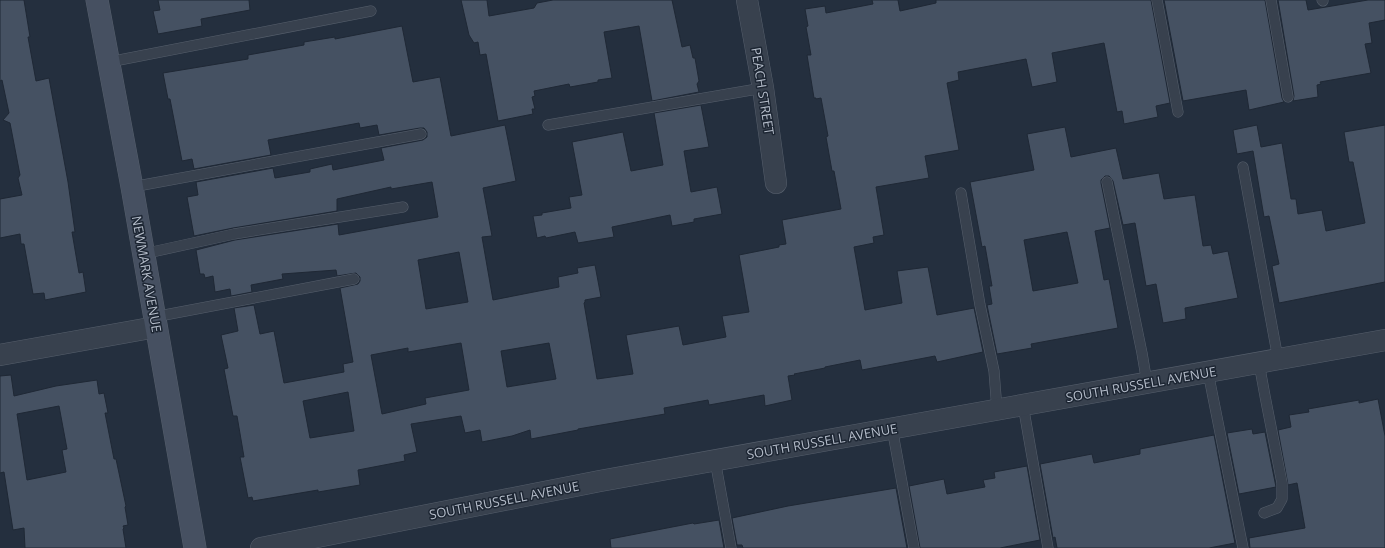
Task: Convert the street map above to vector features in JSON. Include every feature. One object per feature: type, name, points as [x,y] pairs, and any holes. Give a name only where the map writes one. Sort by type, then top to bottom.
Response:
[{"type":"street","name":"NEWMARK AVENUE","points":[[97,0],[132,187],[195,548]]},
{"type":"street","name":"PEACH STREET","points":[[747,0],[763,88],[776,183]]},
{"type":"street","points":[[0,355],[155,322]]},
{"type":"street","name":"SOUTH RUSSELL AVENUE","points":[[261,548],[600,481],[1385,340]]},
{"type":"lane","points":[[1157,0],[1178,112]]},
{"type":"lane","points":[[1271,0],[1288,97]]},
{"type":"lane","points":[[109,62],[371,11]]},
{"type":"lane","points":[[548,125],[763,88]]},
{"type":"lane","points":[[132,187],[421,134]]},
{"type":"lane","points":[[1243,167],[1269,361],[1265,396],[1282,483],[1282,499],[1277,508],[1264,513]]},
{"type":"lane","points":[[1107,182],[1147,383]]},
{"type":"lane","points":[[961,192],[980,305],[994,371],[996,410]]},
{"type":"lane","points":[[143,254],[234,234],[403,207]]},
{"type":"lane","points":[[155,322],[354,279]]},
{"type":"lane","points":[[1208,372],[1243,548]]},
{"type":"lane","points":[[1023,405],[1048,548]]},
{"type":"lane","points":[[892,428],[914,548]]},
{"type":"lane","points":[[715,460],[731,548]]},
{"type":"building","points":[[0,0],[24,0],[30,37],[28,37],[36,81],[49,78],[68,182],[75,232],[72,232],[79,273],[83,272],[86,292],[45,300],[44,293],[33,294],[24,244],[21,244],[20,234],[0,238],[0,199],[22,195],[18,178],[20,175],[10,123],[3,120],[9,113],[2,80],[0,81]]},
{"type":"building","points":[[158,0],[249,0],[250,10],[201,19],[202,26],[158,34],[153,11],[160,10]]},
{"type":"building","points":[[461,0],[487,0],[489,16],[534,8],[537,3],[553,0],[672,0],[682,47],[690,45],[693,58],[695,58],[699,81],[697,84],[699,92],[652,101],[639,26],[604,32],[612,78],[570,87],[569,84],[534,91],[535,96],[532,97],[535,109],[532,109],[533,114],[498,121],[486,54],[480,55],[478,42],[474,43],[469,35]]},
{"type":"building","points":[[872,0],[898,0],[900,11],[936,3],[936,0],[1151,0],[1170,103],[1156,106],[1158,117],[1124,124],[1122,111],[1117,112],[1104,43],[1052,53],[1057,82],[1032,87],[1026,59],[958,72],[959,80],[947,83],[959,150],[925,156],[929,178],[876,187],[884,235],[873,237],[874,243],[854,247],[865,310],[902,303],[897,271],[928,267],[937,315],[974,308],[983,352],[937,362],[935,356],[862,370],[860,360],[788,376],[792,400],[765,406],[764,395],[709,405],[708,400],[664,408],[665,414],[578,429],[531,439],[530,430],[512,436],[482,442],[480,430],[465,433],[461,416],[411,424],[417,452],[404,455],[405,461],[358,470],[360,485],[318,492],[318,490],[253,501],[252,497],[248,498],[240,457],[244,457],[237,416],[233,416],[224,369],[228,368],[221,335],[238,331],[234,308],[254,305],[260,334],[274,331],[284,383],[344,372],[343,364],[353,362],[340,288],[358,284],[360,277],[356,273],[337,276],[336,270],[282,274],[283,279],[251,285],[252,292],[231,296],[230,289],[215,292],[213,276],[205,278],[204,274],[200,274],[196,250],[235,240],[338,224],[339,235],[438,217],[432,182],[391,189],[391,187],[337,199],[337,211],[194,236],[187,197],[198,195],[196,182],[273,168],[275,178],[310,172],[310,169],[332,164],[333,170],[384,160],[381,148],[423,140],[427,137],[427,132],[424,128],[420,128],[379,135],[377,125],[360,128],[359,123],[268,140],[271,155],[194,169],[192,159],[182,161],[170,99],[168,99],[163,73],[248,59],[248,55],[304,45],[304,42],[335,37],[335,39],[402,26],[413,82],[440,77],[451,136],[505,125],[516,181],[483,188],[492,236],[482,237],[493,300],[559,287],[558,277],[578,273],[577,268],[595,265],[601,297],[585,300],[584,303],[597,379],[633,374],[626,335],[679,326],[683,345],[726,337],[722,316],[749,312],[739,255],[779,247],[779,245],[786,244],[782,220],[841,209],[834,171],[832,171],[826,137],[828,136],[821,98],[814,98],[807,55],[811,55],[806,27],[808,26],[805,9],[825,6],[826,13],[873,4]],"holes":[[[459,252],[468,302],[426,309],[418,260]],[[461,343],[469,390],[425,398],[426,404],[382,414],[371,355],[408,348],[408,352]],[[549,343],[556,379],[507,387],[501,351]],[[348,392],[354,431],[310,438],[303,401]]]},
{"type":"building","points":[[1164,0],[1265,0],[1282,98],[1284,102],[1249,110],[1246,90],[1183,101]]},
{"type":"building","points":[[1278,0],[1306,0],[1308,10],[1368,0],[1385,0],[1385,20],[1369,23],[1372,43],[1365,44],[1371,73],[1320,82],[1321,84],[1317,85],[1318,97],[1293,101],[1294,96]]},
{"type":"building","points":[[701,105],[709,147],[684,151],[691,192],[717,187],[722,214],[694,219],[694,222],[672,226],[670,215],[612,227],[614,237],[578,243],[575,232],[546,238],[545,236],[537,238],[533,216],[571,208],[569,197],[582,195],[572,142],[623,132],[631,171],[663,165],[654,113]]},
{"type":"building","points":[[1257,125],[1261,147],[1282,143],[1291,199],[1296,199],[1298,214],[1322,210],[1326,231],[1365,223],[1353,162],[1349,162],[1344,132],[1385,125],[1385,282],[1279,303],[1272,266],[1279,264],[1269,216],[1264,217],[1253,151],[1237,154],[1233,130]]},
{"type":"building","points":[[1065,127],[1071,157],[1116,148],[1123,179],[1159,173],[1164,199],[1195,195],[1203,246],[1211,245],[1213,254],[1228,251],[1238,298],[1185,308],[1186,319],[1163,323],[1156,284],[1146,286],[1135,223],[1123,225],[1113,181],[1109,176],[1105,176],[1101,180],[1101,183],[1110,228],[1095,231],[1104,280],[1109,279],[1118,328],[1031,344],[1032,348],[997,354],[987,305],[992,304],[989,286],[992,286],[985,246],[982,247],[970,182],[1034,170],[1027,134]],"holes":[[[1067,232],[1078,283],[1033,291],[1024,240]]]},
{"type":"building","points":[[11,375],[14,396],[56,386],[97,380],[99,394],[104,393],[108,413],[105,413],[114,459],[116,459],[126,506],[128,525],[123,526],[123,529],[126,548],[25,548],[24,528],[13,530],[4,472],[0,473],[0,376]],"holes":[[[59,406],[67,449],[62,450],[66,472],[27,480],[17,414]]]},
{"type":"building","points":[[1378,399],[1385,436],[1385,548],[1250,548],[1249,538],[1305,528],[1297,483],[1288,485],[1278,430],[1291,427],[1289,415],[1309,412],[1308,409],[1359,400],[1359,403]]},
{"type":"building","points":[[1252,429],[1253,434],[1265,432],[1276,487],[1239,494],[1227,433]]},
{"type":"building","points":[[1214,435],[1235,543],[1209,548],[1057,548],[1055,537],[1053,538],[1040,464],[1092,454],[1094,463],[1140,454],[1140,449]]},
{"type":"building","points":[[1027,466],[1040,540],[1000,548],[920,548],[909,486],[944,479],[947,494],[985,487],[983,480],[995,478],[994,472]]},
{"type":"building","points":[[896,488],[907,548],[743,548],[742,545],[737,545],[732,518],[788,506]]},
{"type":"building","points":[[719,520],[724,548],[611,548],[610,539],[693,523]]}]
